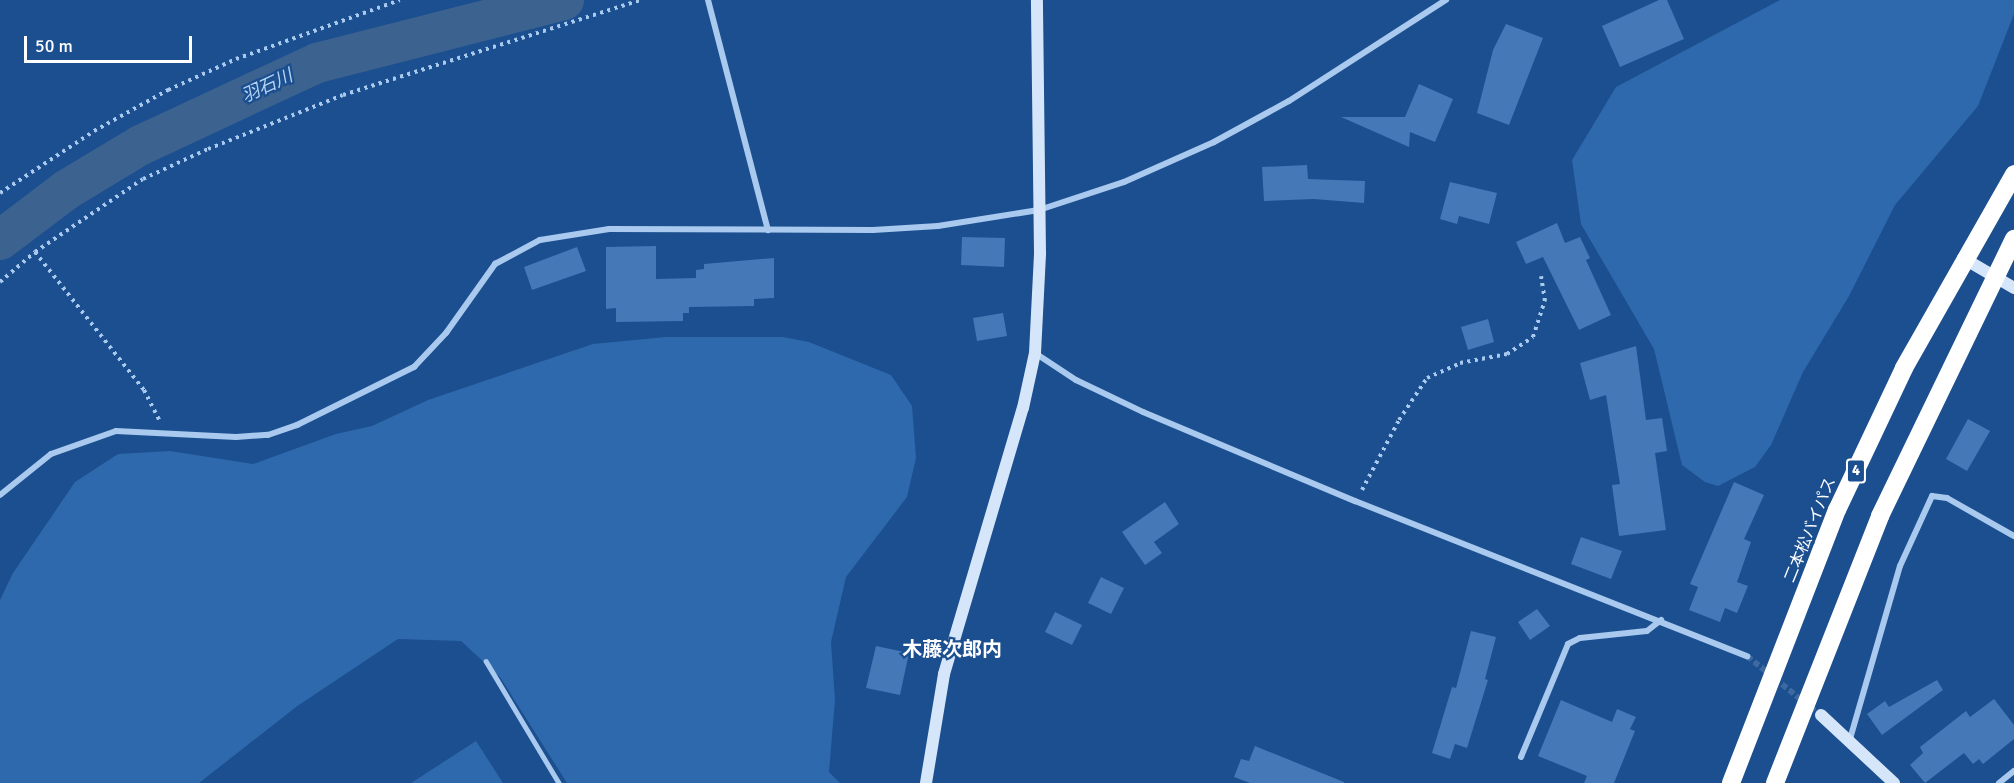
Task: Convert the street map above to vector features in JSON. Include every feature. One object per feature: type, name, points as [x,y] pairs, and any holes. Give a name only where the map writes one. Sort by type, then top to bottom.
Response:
[{"type":"highway","name":"二本松バイパス","points":[[1731,783],[1837,510],[1904,368],[1963,258],[2014,174]]},
{"type":"highway","points":[[1775,783],[1880,516],[1994,276],[2014,239]]},
{"type":"street","points":[[708,0],[768,230]]},
{"type":"street","points":[[926,783],[945,674],[1023,408],[1035,353],[1039,210],[1037,0]]},
{"type":"street","points":[[0,495],[51,454],[116,431],[236,437],[268,435],[297,425],[414,367],[435,347],[495,264],[540,240],[609,229],[768,230],[938,226],[1039,210],[1142,176],[1214,142],[1326,79],[1446,0]]},
{"type":"street","points":[[1963,258],[2014,288]]},
{"type":"street","points":[[1035,353],[1105,395],[1355,501],[1661,620],[1747,656]]},
{"type":"street","points":[[1850,739],[1900,566],[1932,496],[1947,498],[2014,536]]},
{"type":"street","points":[[1521,757],[1568,644],[1580,638],[1647,631],[1661,620]]},
{"type":"street","points":[[1821,716],[1850,739],[1894,783]]},
{"type":"street","points":[[1999,783],[2014,771]]},
{"type":"lane","points":[[486,661],[559,783]]},
{"type":"path","points":[[0,193],[94,131],[168,90],[236,59],[400,0]]},
{"type":"path","points":[[0,282],[35,252],[143,179],[282,117],[640,0]]},
{"type":"path","points":[[35,252],[144,390],[166,434]]},
{"type":"path","points":[[1355,501],[1399,420],[1427,378],[1460,363],[1507,354],[1533,337],[1545,301],[1541,276]]},
{"type":"shaded area","points":[[1780,0],[2014,0],[2014,14],[1978,106],[1895,205],[1849,296],[1803,372],[1771,445],[1755,467],[1718,486],[1705,482],[1682,465],[1654,349],[1581,224],[1572,160],[1616,87]]},
{"type":"shaded area","points":[[666,337],[783,337],[809,342],[891,375],[912,406],[916,458],[907,497],[846,577],[831,642],[835,700],[829,772],[840,783],[567,783],[500,677],[461,641],[398,639],[296,707],[199,783],[0,783],[0,600],[13,573],[75,482],[118,454],[170,451],[253,464],[336,434],[372,426],[428,400],[593,344]]},
{"type":"shaded area","points":[[476,741],[503,783],[411,783]]},
{"type":"building","points":[[1659,0],[1667,0],[1684,39],[1620,67],[1602,26]]},
{"type":"building","points":[[1506,24],[1543,38],[1509,125],[1477,113],[1493,50]]},
{"type":"building","points":[[1419,84],[1453,99],[1435,142],[1410,132],[1409,147],[1341,117],[1405,117]]},
{"type":"building","points":[[1307,165],[1308,179],[1365,181],[1364,203],[1314,199],[1264,201],[1262,167]]},
{"type":"building","points":[[1450,182],[1497,193],[1489,224],[1459,216],[1457,224],[1440,219]]},
{"type":"building","points":[[1557,223],[1565,243],[1580,237],[1590,258],[1586,260],[1611,315],[1579,330],[1543,257],[1526,264],[1516,242]]},
{"type":"building","points":[[962,237],[1005,238],[1004,267],[961,265]]},
{"type":"building","points":[[656,246],[656,279],[696,278],[696,270],[704,269],[704,264],[774,258],[774,298],[754,299],[754,306],[689,307],[689,313],[683,313],[683,321],[616,322],[616,308],[606,309],[606,247]]},
{"type":"building","points":[[577,247],[586,271],[532,290],[524,267]]},
{"type":"building","points":[[1003,313],[1007,336],[977,341],[973,318]]},
{"type":"building","points":[[1488,319],[1494,342],[1468,350],[1461,327]]},
{"type":"building","points":[[1636,346],[1646,420],[1662,418],[1667,451],[1655,453],[1666,530],[1619,536],[1612,485],[1620,484],[1606,395],[1590,400],[1580,363]]},
{"type":"building","points":[[1968,419],[1990,431],[1967,471],[1946,459]]},
{"type":"building","points":[[1734,482],[1764,495],[1744,539],[1751,542],[1737,582],[1748,586],[1737,613],[1725,608],[1720,622],[1689,610],[1698,587],[1690,584]]},
{"type":"building","points":[[1165,502],[1179,524],[1154,542],[1162,553],[1145,565],[1122,532]]},
{"type":"building","points":[[1581,537],[1622,551],[1611,579],[1571,564]]},
{"type":"building","points":[[1101,577],[1124,588],[1111,614],[1088,603]]},
{"type":"building","points":[[1537,609],[1550,626],[1530,640],[1518,622]]},
{"type":"building","points":[[1055,612],[1082,625],[1072,645],[1045,632]]},
{"type":"building","points":[[1471,631],[1496,637],[1485,679],[1488,680],[1467,748],[1455,744],[1450,759],[1432,753],[1452,687],[1456,688]]},
{"type":"building","points":[[876,646],[909,653],[900,695],[866,688]]},
{"type":"building","points":[[1937,680],[1943,690],[1882,735],[1867,714],[1885,701],[1889,707]]},
{"type":"building","points":[[1994,699],[2014,725],[2014,739],[1983,764],[1979,759],[1973,764],[1964,753],[1925,783],[1910,765],[1923,753],[1920,747],[1966,711],[1970,717]]},
{"type":"building","points":[[1561,700],[1612,722],[1617,709],[1636,717],[1630,729],[1635,731],[1614,783],[1584,783],[1587,776],[1538,756]]},
{"type":"building","points":[[1255,746],[1344,783],[1250,783],[1234,777],[1241,759],[1249,761]]},
{"type":"waterway","name":"羽石川","points":[[0,240],[66,190],[141,145],[317,63],[564,0]]},
{"type":"tunnel","points":[[1747,656],[1820,715]]},
{"type":"district","name":"木藤次郎内","points":[[952,649]]}]
